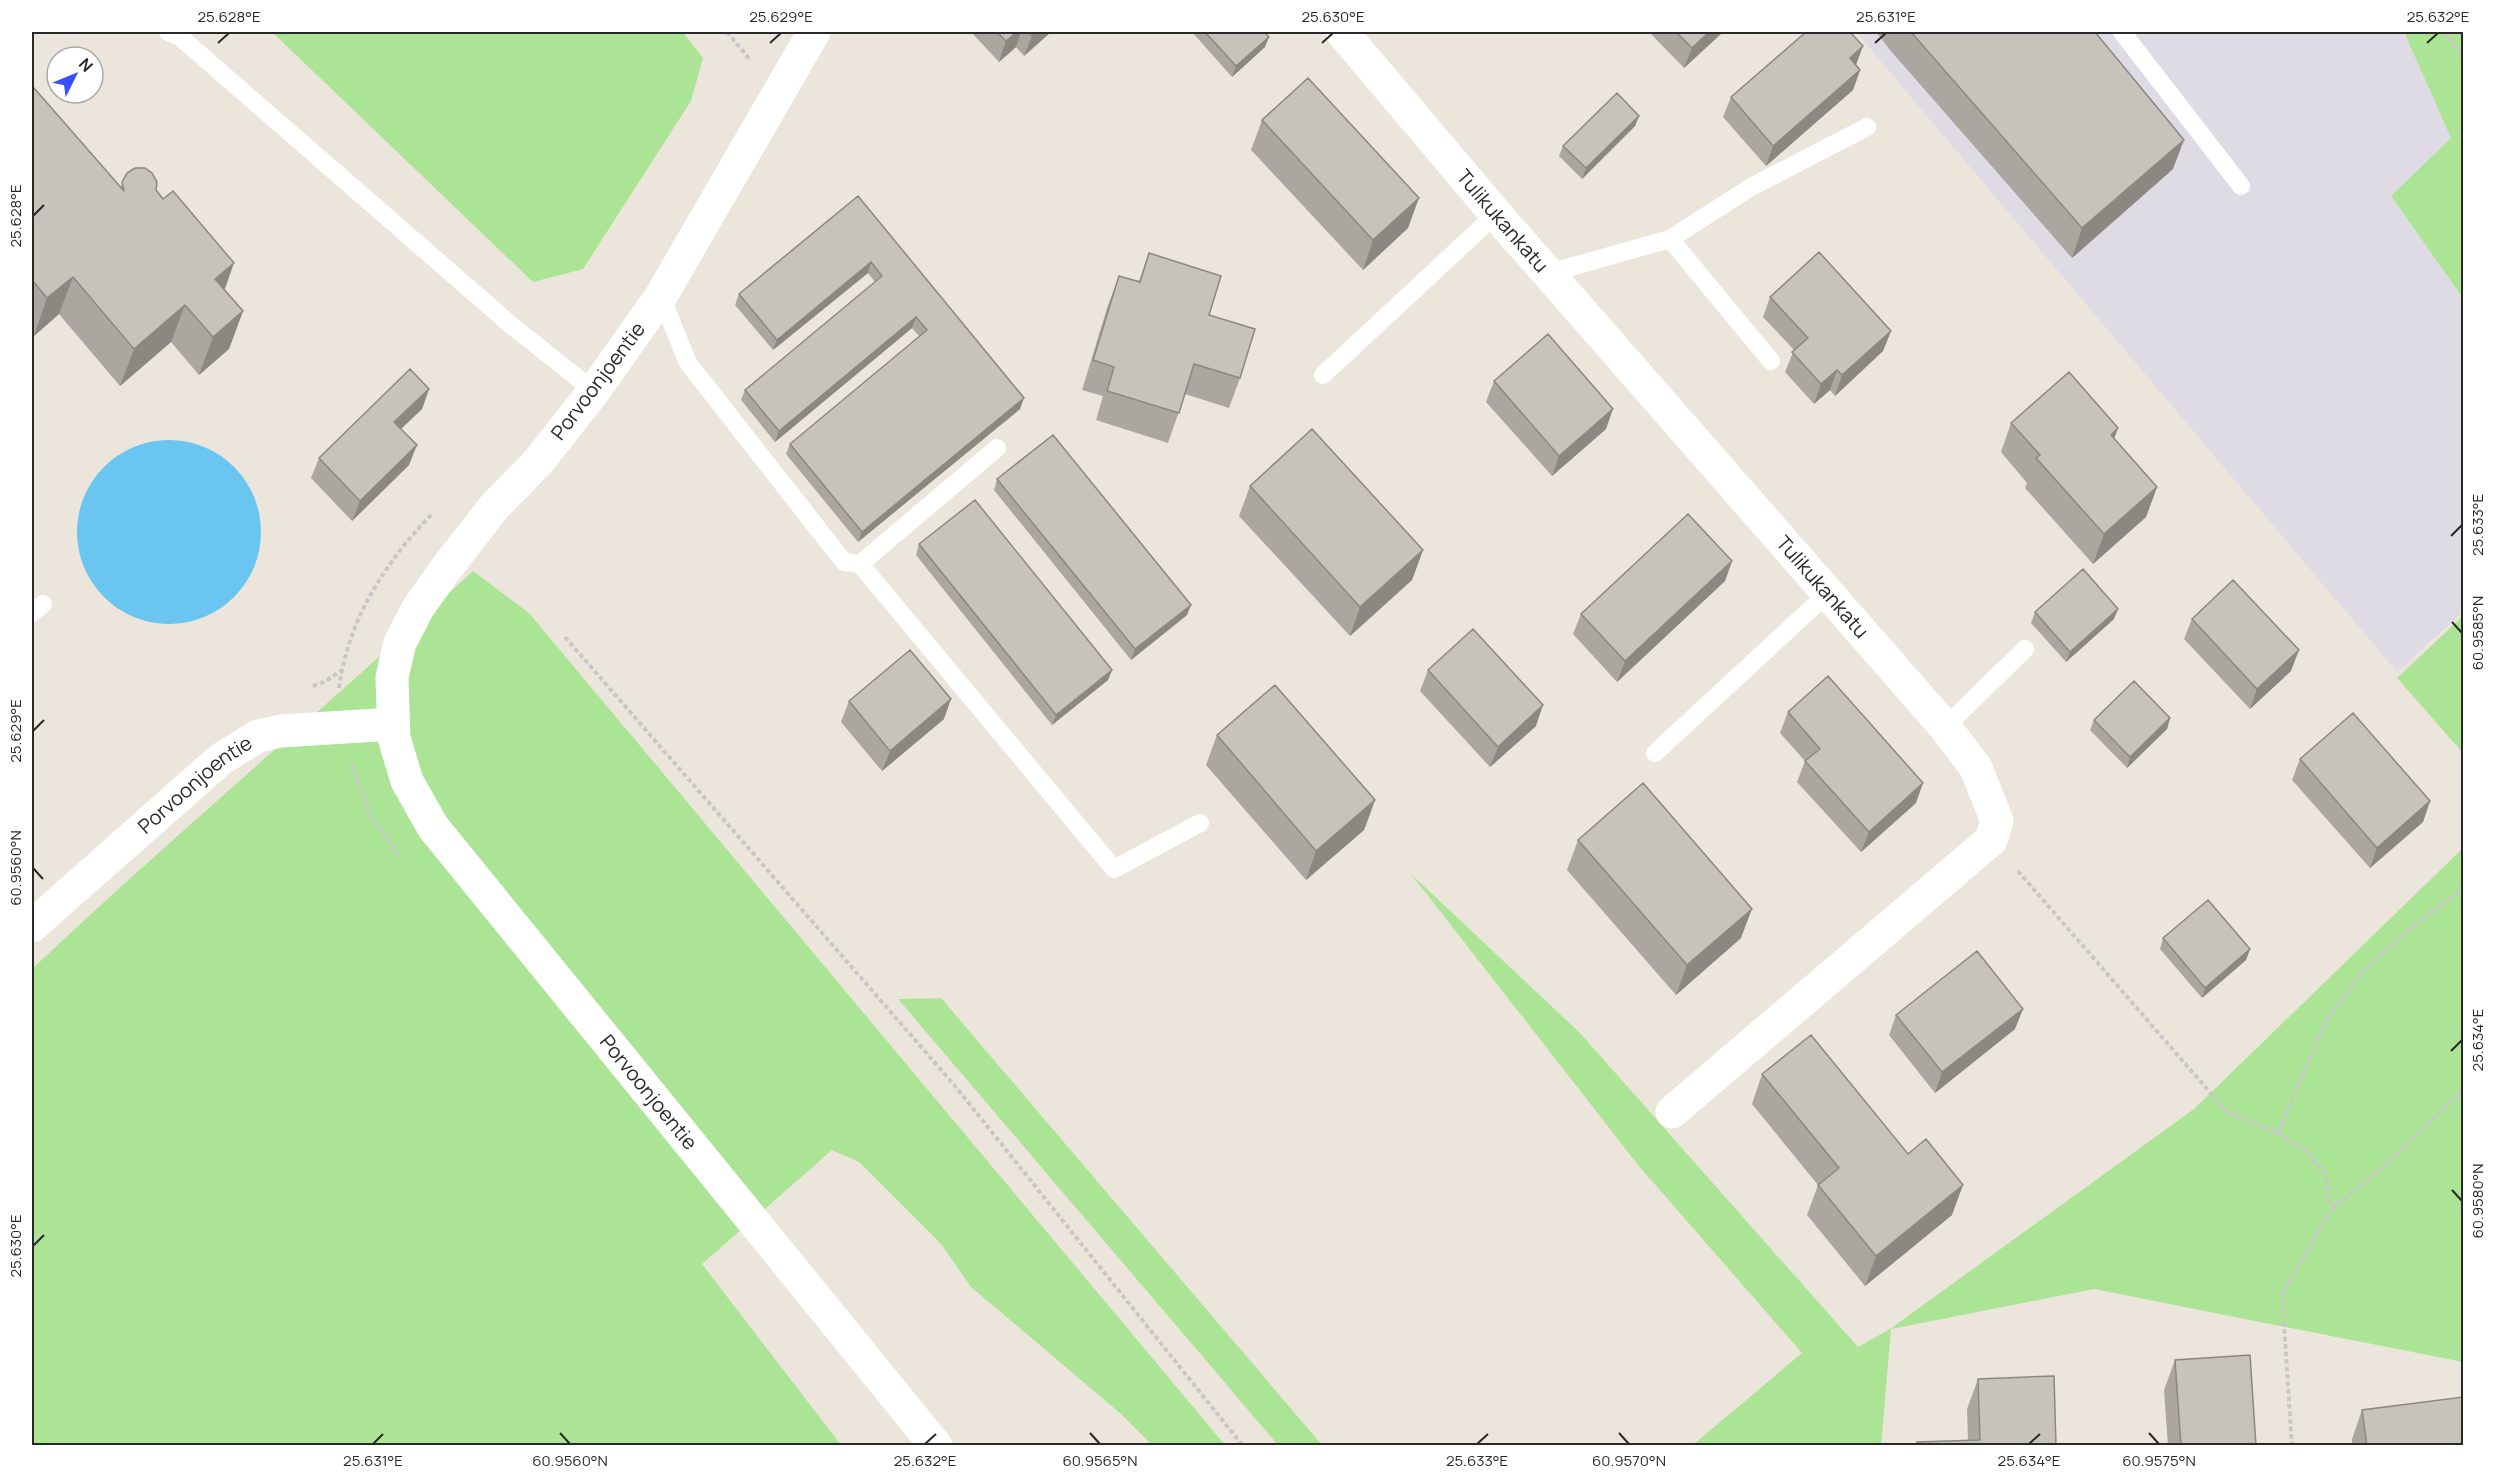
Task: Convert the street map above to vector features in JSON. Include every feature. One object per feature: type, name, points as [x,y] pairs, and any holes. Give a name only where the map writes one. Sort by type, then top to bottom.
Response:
[{"type":"street","name":"Porvoonjoentie","points":[[814,32],[662,296],[594,391],[538,462],[494,507],[418,608],[400,644],[392,677],[394,738],[407,781],[433,827],[936,1446]]},
{"type":"street","name":"Tulikukankatu","points":[[1342,32],[1497,214],[1945,727],[1976,768],[1997,821],[1991,840]]},
{"type":"street","name":"Porvoonjoentie","points":[[32,926],[212,767],[258,736],[281,731],[393,724]]},
{"type":"street","points":[[1672,1112],[1991,840]]},
{"type":"lane","points":[[168,32],[180,37],[511,325],[594,391]]},
{"type":"lane","points":[[2122,32],[2241,186]]},
{"type":"lane","points":[[1549,273],[1670,238],[1751,187],[1867,127]]},
{"type":"lane","points":[[1323,375],[1497,214]]},
{"type":"lane","points":[[1670,238],[1772,361]]},
{"type":"lane","points":[[662,296],[688,363],[844,562],[860,564],[1114,869],[1200,823]]},
{"type":"lane","points":[[860,564],[997,448]]},
{"type":"lane","points":[[1655,753],[1828,593]]},
{"type":"lane","points":[[1945,727],[2025,649]]},
{"type":"path","points":[[2445,32],[2463,59]]},
{"type":"path","points":[[743,69],[753,50]]},
{"type":"path","points":[[405,542],[438,509]]},
{"type":"path","points":[[565,637],[955,1086],[1244,1446]]},
{"type":"path","points":[[1991,840],[2227,1112],[2278,1133],[2305,1150],[2325,1174],[2331,1210]]},
{"type":"path","points":[[2278,1133],[2326,1021],[2364,970],[2412,927],[2463,888]]},
{"type":"path","points":[[2292,1446],[2282,1294],[2331,1210],[2383,1167],[2463,1089]]},
{"type":"shaded area","points":[[1856,32],[2404,32],[2451,138],[2391,196],[2463,298],[2463,612],[2397,672]]},
{"type":"green space","points":[[272,32],[683,32],[703,58],[691,101],[583,269],[533,282]]},
{"type":"green space","points":[[2404,32],[2463,32],[2463,298],[2391,196],[2451,138]]},
{"type":"green space","points":[[473,571],[529,613],[1225,1445],[1152,1445],[1121,1414],[971,1287],[942,1245],[859,1162],[832,1150],[702,1264],[841,1445],[32,1446],[32,969],[141,868]]},
{"type":"green space","points":[[2463,616],[2463,753],[2397,678]]},
{"type":"green space","points":[[2463,848],[2463,1362],[2094,1289],[1891,1329],[1881,1446],[1693,1445],[1802,1353],[1638,1165],[1411,874],[1580,1033],[1858,1347],[1890,1329],[2194,1109]]},
{"type":"green space","points":[[941,998],[1322,1445],[1278,1445],[898,999]]},
{"type":"water","points":[[169,440],[204,447],[234,467],[254,497],[261,532],[254,567],[234,597],[204,617],[169,624],[134,617],[104,597],[84,567],[77,532],[84,497],[104,467],[134,447]]},
{"type":"building","points":[[997,32],[1017,32],[1006,41]]},
{"type":"building","points":[[1205,32],[1264,32],[1269,37],[1236,66]]},
{"type":"building","points":[[1676,32],[1709,32],[1692,48]]},
{"type":"building","points":[[1806,32],[1850,32],[1863,46],[1850,58],[1860,70],[1773,146],[1731,97]]},
{"type":"building","points":[[1911,32],[2095,32],[2184,140],[2082,228]]},
{"type":"building","points":[[1308,78],[1419,198],[1373,240],[1262,120]]},
{"type":"building","points":[[34,88],[45,101],[45,105],[49,105],[124,191],[122,182],[127,173],[135,168],[145,168],[152,173],[157,182],[156,190],[163,199],[173,191],[234,263],[215,279],[243,311],[213,337],[185,305],[134,349],[73,277],[47,298],[32,280],[32,90]]},
{"type":"building","points":[[1617,93],[1639,116],[1586,168],[1563,146]]},
{"type":"building","points":[[858,196],[1024,398],[862,532],[790,444],[927,330],[916,317],[779,431],[745,390],[882,276],[871,262],[777,340],[739,294]]},
{"type":"building","points":[[1819,252],[1891,331],[1842,375],[1837,370],[1821,384],[1792,352],[1808,338],[1770,297]]},
{"type":"building","points":[[1149,253],[1221,276],[1209,315],[1255,329],[1240,378],[1194,364],[1179,413],[1107,391],[1114,367],[1093,360],[1119,276],[1140,282]]},
{"type":"building","points":[[1548,334],[1613,409],[1559,456],[1494,381]]},
{"type":"building","points":[[410,369],[429,389],[394,422],[417,445],[360,501],[319,458]]},
{"type":"building","points":[[2069,372],[2118,428],[2111,435],[2157,487],[2104,534],[2036,458],[2040,455],[2011,423]]},
{"type":"building","points":[[1312,429],[1423,550],[1360,607],[1250,486]]},
{"type":"building","points":[[1053,435],[1191,605],[1135,649],[997,479]]},
{"type":"building","points":[[975,500],[1112,670],[1056,715],[919,544]]},
{"type":"building","points":[[1688,514],[1732,561],[1625,661],[1581,614]]},
{"type":"building","points":[[2083,569],[2118,609],[2070,652],[2035,612]]},
{"type":"building","points":[[2233,580],[2299,650],[2257,689],[2192,619]]},
{"type":"building","points":[[1473,629],[1543,705],[1498,747],[1428,670]]},
{"type":"building","points":[[910,650],[951,699],[890,751],[849,701]]},
{"type":"building","points":[[1828,676],[1923,783],[1869,832],[1805,761],[1820,749],[1788,712]]},
{"type":"building","points":[[2134,681],[2170,718],[2130,757],[2094,720]]},
{"type":"building","points":[[1275,685],[1375,800],[1316,851],[1217,735]]},
{"type":"building","points":[[2353,713],[2430,801],[2377,848],[2300,759]]},
{"type":"building","points":[[1643,783],[1752,909],[1687,965],[1578,840]]},
{"type":"building","points":[[2208,900],[2250,949],[2205,988],[2163,938]]},
{"type":"building","points":[[1977,951],[2023,1009],[1942,1072],[1896,1015]]},
{"type":"building","points":[[1811,1035],[1908,1154],[1926,1139],[1963,1185],[1876,1256],[1818,1185],[1839,1168],[1762,1074]]},
{"type":"building","points":[[2250,1355],[2256,1446],[2181,1446],[2175,1360]]},
{"type":"building","points":[[2054,1376],[2056,1446],[1918,1446],[1917,1442],[1980,1440],[1978,1379]]},
{"type":"building","points":[[2463,1397],[2463,1446],[2367,1446],[2362,1410]]}]
